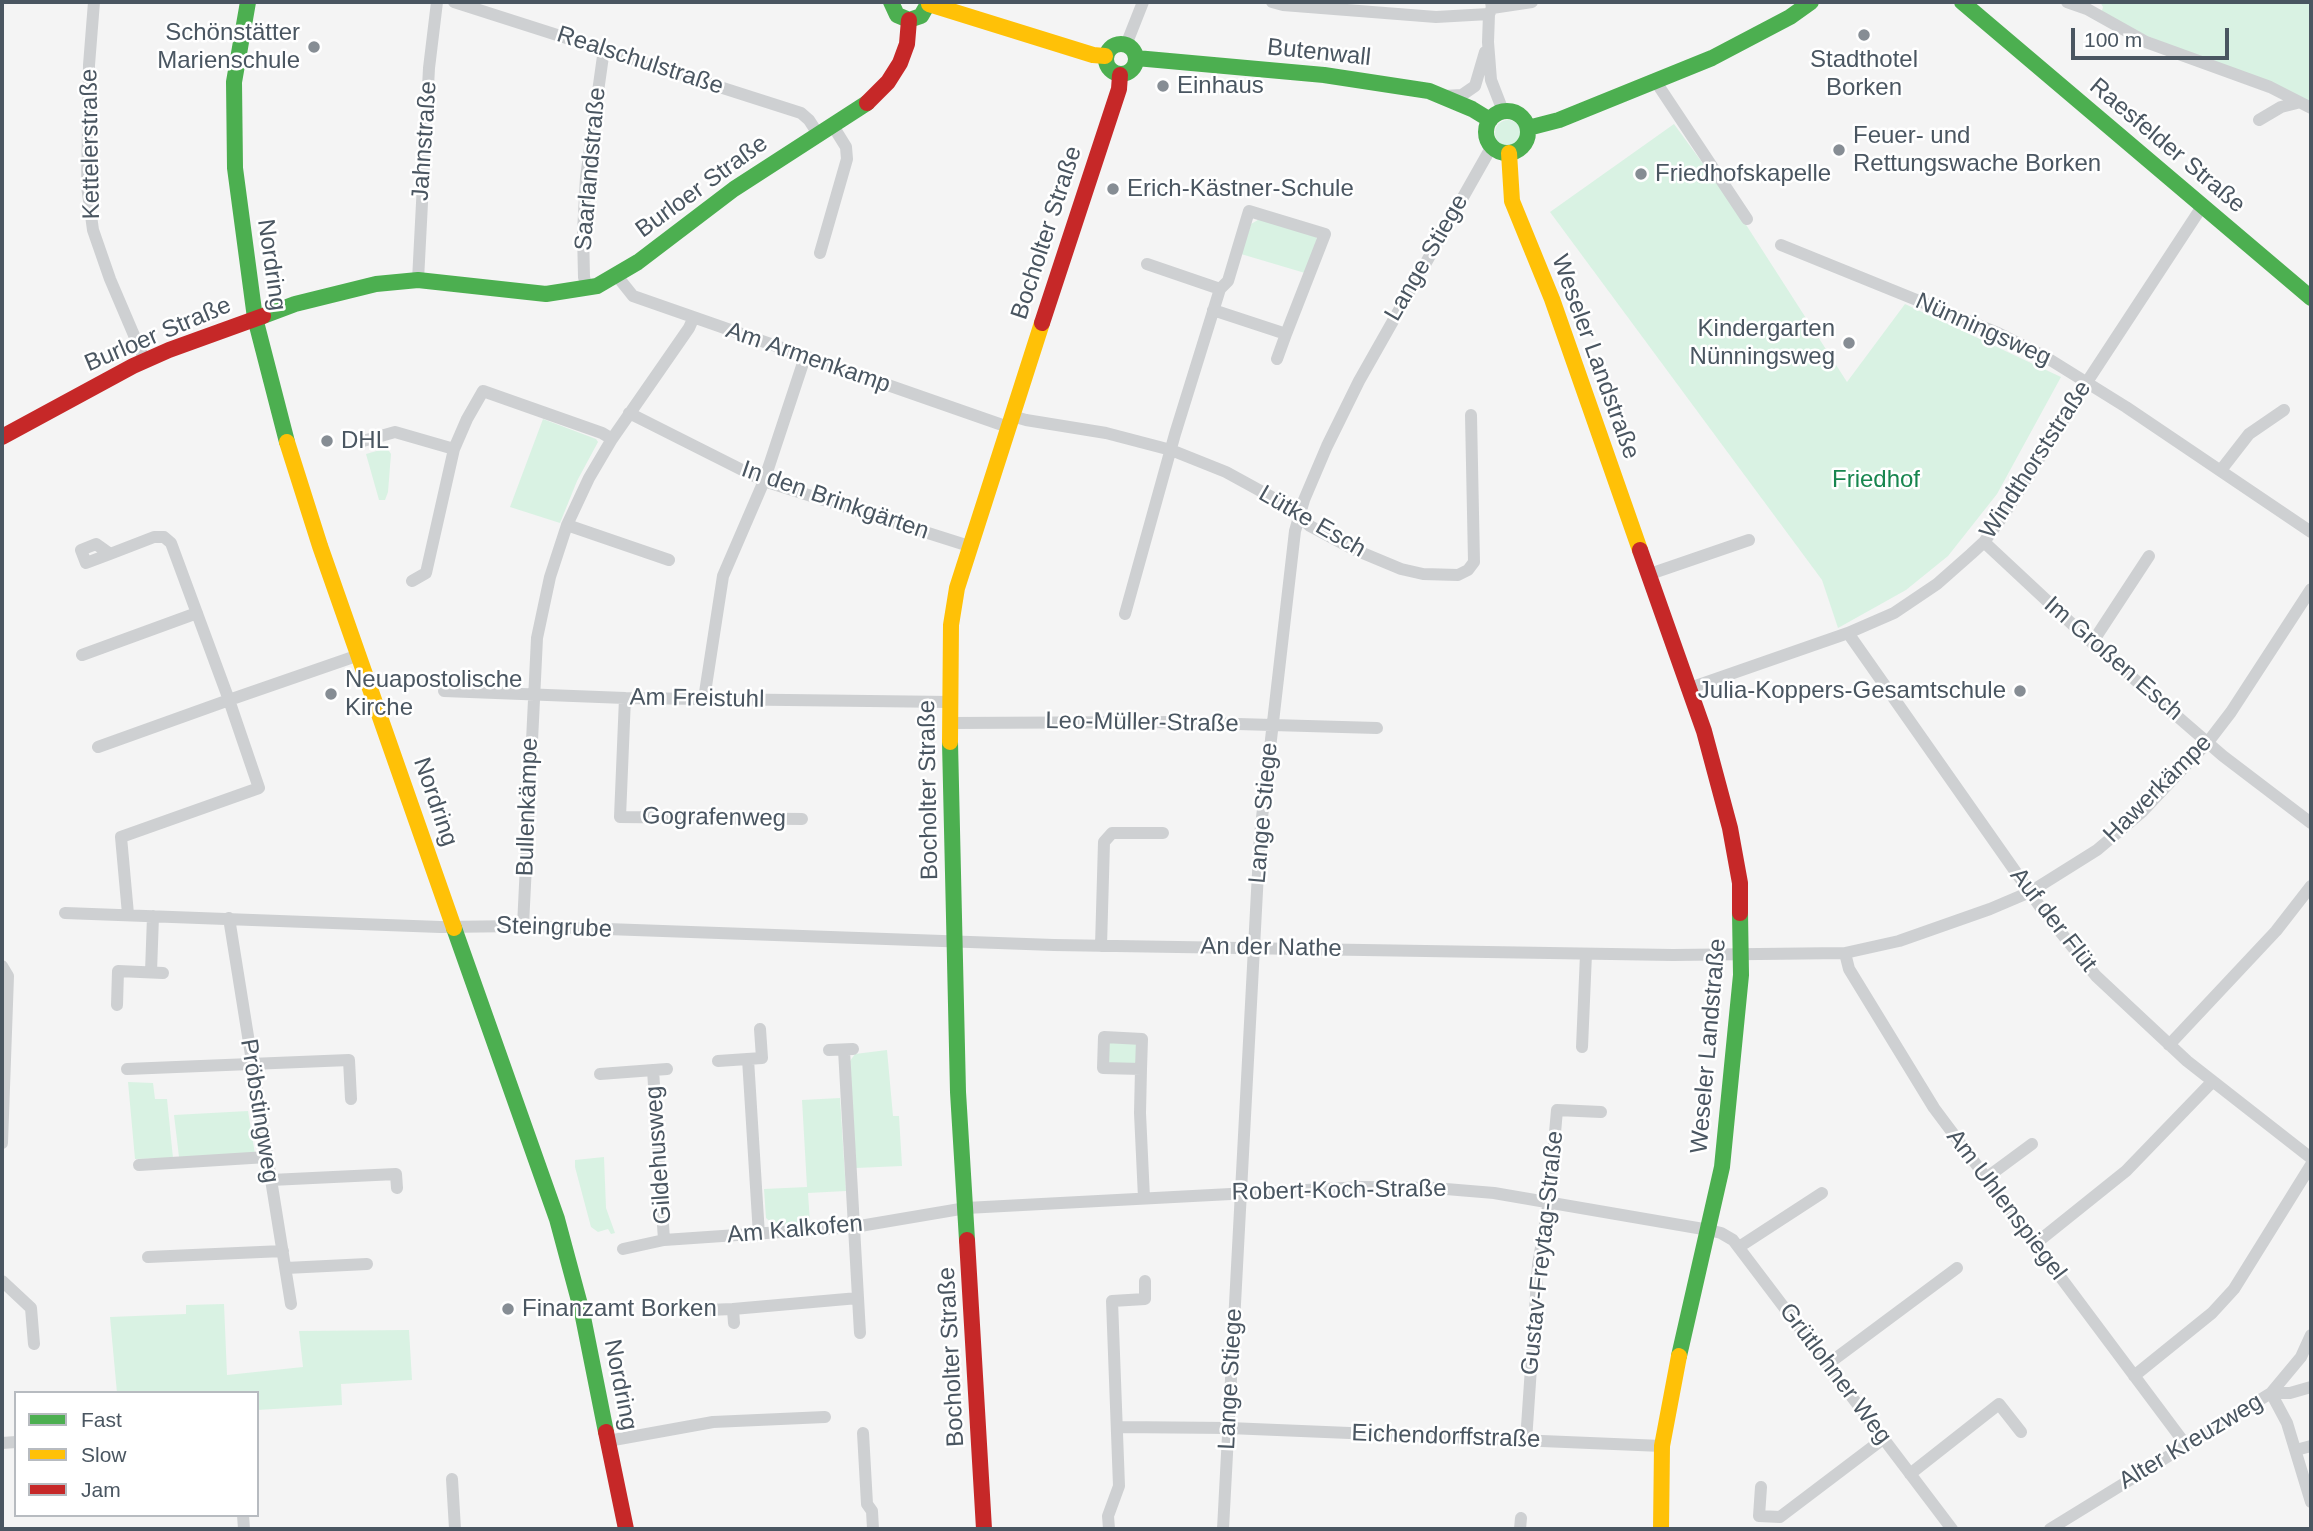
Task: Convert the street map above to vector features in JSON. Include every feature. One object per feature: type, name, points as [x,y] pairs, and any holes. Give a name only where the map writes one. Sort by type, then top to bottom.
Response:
[{"type":"main road","name":"Nordring","points":[[248,2],[234,82],[235,168],[255,318],[269,379],[292,461],[561,1230],[582,1312],[626,1529]]},
{"type":"main road","points":[[891,2],[897,15],[909,20],[921,16],[929,3],[1105,56]]},
{"type":"main road","points":[[1528,128],[1559,120],[1656,82],[1750,40],[1811,2]]},
{"type":"main road","name":"Raesfelder Straße","points":[[1967,3],[2311,298]]},
{"type":"main road","name":"Burloer Straße","points":[[2,437],[83,391],[145,361],[295,304],[376,284],[418,280],[545,294],[587,289],[617,276],[734,189],[873,100],[900,63],[907,44],[909,20]]},
{"type":"main road","points":[[1113,46],[1131,52],[1132,70],[1120,75],[1107,67],[1105,56],[1113,46]]},
{"type":"main road","name":"Butenwall","points":[[1131,52],[1324,75],[1429,91],[1496,116]]},
{"type":"main road","name":"Bocholter Straße","points":[[984,1529],[958,1092],[950,723],[951,625],[957,588],[969,546],[1119,89],[1120,75]]},
{"type":"main road","points":[[1516,113],[1528,128],[1528,136],[1522,146],[1509,153],[1492,146],[1486,133],[1496,116],[1516,113]]},
{"type":"main road","name":"Weseler Landstraße","points":[[1509,153],[1512,201],[1550,294],[1704,731],[1730,828],[1740,883],[1742,955],[1722,1167],[1683,1332],[1662,1446],[1661,1529]]},
{"type":"street","name":"Kettelerstraße","points":[[94,2],[89,65],[87,186],[93,230],[110,279],[145,361]]},
{"type":"street","name":"Jahnstraße","points":[[418,280],[429,68],[437,2]]},
{"type":"street","name":"Realschulstraße","points":[[454,2],[800,113],[809,120],[818,134]]},
{"type":"street","points":[[1131,52],[1143,2]]},
{"type":"street","points":[[1272,2],[1436,17],[1532,2]]},
{"type":"street","points":[[2067,2],[2087,9],[2146,42],[2270,87],[2311,108]]},
{"type":"street","points":[[1444,96],[1462,95],[1475,86],[1488,42],[1491,8]]},
{"type":"street","points":[[1488,42],[1496,116]]},
{"type":"street","name":"Saarlandstraße","points":[[587,289],[584,277],[583,232],[586,177],[604,49]]},
{"type":"street","points":[[1656,82],[1747,219]]},
{"type":"street","points":[[2259,120],[2281,107],[2298,103]]},
{"type":"street","points":[[820,253],[847,159],[846,147],[833,126]]},
{"type":"street","name":"Lange Stiege","points":[[1223,1529],[1260,835],[1295,531],[1327,446],[1359,381],[1492,146]]},
{"type":"street","name":"Windthorststraße","points":[[1689,688],[1848,633],[1894,613],[1937,584],[1984,542],[2203,205]]},
{"type":"street","points":[[1125,614],[1213,310],[1220,289],[1228,281],[1249,211],[1325,234],[1277,359]]},
{"type":"street","name":"Nünningsweg","points":[[1781,245],[1998,332],[2044,356],[2221,470],[2311,532]]},
{"type":"street","points":[[1147,264],[1220,289]]},
{"type":"street","name":"Am Armenkamp","points":[[617,276],[633,296],[693,319],[1010,421]]},
{"type":"street","points":[[1213,310],[1286,334]]},
{"type":"street","name":"Bullenkämpe","points":[[523,926],[532,694],[542,604],[567,525],[589,478],[629,413],[693,319]]},
{"type":"street","points":[[704,699],[723,576],[764,481],[805,357]]},
{"type":"street","points":[[412,581],[426,573],[453,449],[483,391],[603,433],[612,439]]},
{"type":"street","points":[[2221,470],[2249,434],[2284,410]]},
{"type":"street","name":"In den Brinkgärten","points":[[629,413],[764,481],[969,546]]},
{"type":"street","name":"Lütke Esch","points":[[1010,421],[1026,420],[1106,433],[1171,450],[1226,472],[1287,506],[1310,526],[1353,549],[1401,569],[1423,574],[1458,575],[1468,570],[1474,562],[1471,415]]},
{"type":"street","points":[[363,441],[395,432],[453,449]]},
{"type":"street","points":[[567,525],[669,560]]},
{"type":"street","points":[[110,554],[154,537],[163,537],[171,543],[259,788],[121,837],[128,914]]},
{"type":"street","points":[[1650,574],[1749,540]]},
{"type":"street","name":"Im Großen Esch","points":[[1984,542],[2092,643],[2238,768],[2311,823]]},
{"type":"street","points":[[2092,643],[2148,556]]},
{"type":"street","name":"Hawerkämpe","points":[[1742,955],[1845,953],[1899,942],[2030,892],[2097,850],[2142,812],[2208,742],[2231,712],[2311,589]]},
{"type":"street","points":[[82,656],[197,613]]},
{"type":"street","name":"Auf der Flüt","points":[[1848,633],[2030,892],[2096,976],[2212,1082],[2311,1158]]},
{"type":"street","points":[[98,747],[359,655]]},
{"type":"street","name":"Am Freistuhl","points":[[444,691],[625,698],[950,702]]},
{"type":"street","name":"Gografenweg","points":[[625,698],[620,817],[802,819]]},
{"type":"street","name":"Leo-Müller-Straße","points":[[950,723],[1168,722],[1377,728]]},
{"type":"street","points":[[1101,946],[1104,842],[1112,832],[1164,833]]},
{"type":"street","points":[[2169,1045],[2277,931],[2311,886]]},
{"type":"street","name":"Steingrube","points":[[65,913],[955,942]]},
{"type":"street","points":[[117,1004],[118,971],[157,973],[153,916]]},
{"type":"street","name":"Pröbstingweg","points":[[229,918],[292,1304]]},
{"type":"street","name":"An der Nathe","points":[[955,942],[1742,955]]},
{"type":"street","name":"Am Uhlenspiegel","points":[[1845,953],[1849,969],[1934,1108],[2186,1445]]},
{"type":"street","points":[[1582,1047],[1586,954]]},
{"type":"street","points":[[2,966],[8,975],[2,1143]]},
{"type":"street","points":[[718,1061],[762,1058],[760,1030]]},
{"type":"street","points":[[829,1051],[848,1049],[860,1333]]},
{"type":"street","points":[[127,1069],[349,1059],[351,1099]]},
{"type":"street","points":[[748,1059],[759,1235]]},
{"type":"street","name":"Gildehusweg","points":[[600,1074],[667,1069]]},
{"type":"street","points":[[1141,1069],[1144,1198]]},
{"type":"street","name":"Gildehusweg","points":[[653,1070],[664,1240]]},
{"type":"street","points":[[2035,1244],[2126,1171],[2212,1082]]},
{"type":"street","name":"Gustav-Freytag-Straße","points":[[1526,1441],[1538,1265],[1549,1201],[1557,1110],[1601,1112]]},
{"type":"street","points":[[1986,1178],[2032,1144]]},
{"type":"street","points":[[139,1165],[267,1157]]},
{"type":"street","points":[[2134,1376],[2212,1313],[2234,1289],[2311,1165]]},
{"type":"street","points":[[271,1180],[396,1174],[397,1188]]},
{"type":"street","name":"Robert-Koch-Straße","points":[[966,1208],[1240,1192],[1363,1187],[1434,1188],[1549,1201],[1709,1230]]},
{"type":"street","points":[[1739,1247],[1822,1193]]},
{"type":"street","name":"Am Kalkofen","points":[[623,1249],[664,1240],[854,1227],[966,1208]]},
{"type":"street","name":"Grütlohner Weg","points":[[1709,1230],[1730,1237],[1739,1247],[1952,1529]]},
{"type":"street","points":[[148,1257],[283,1251]]},
{"type":"street","points":[[286,1268],[368,1264]]},
{"type":"street","points":[[1828,1364],[1957,1268]]},
{"type":"street","points":[[2,1281],[31,1308],[34,1345]]},
{"type":"street","points":[[1109,1529],[1108,1517],[1119,1486],[1112,1301],[1145,1299],[1145,1281]]},
{"type":"street","points":[[707,1310],[858,1298]]},
{"type":"street","points":[[733,1309],[734,1323]]},
{"type":"street","name":"Alter Kreuzweg","points":[[2050,1529],[2271,1393],[2301,1357],[2311,1335]]},
{"type":"street","points":[[2271,1393],[2290,1393],[2311,1387]]},
{"type":"street","points":[[2271,1393],[2280,1407],[2296,1450],[2311,1502]]},
{"type":"street","points":[[1910,1474],[1999,1404],[2021,1432]]},
{"type":"street","points":[[608,1441],[713,1422],[825,1417]]},
{"type":"street","name":"Eichendorffstraße","points":[[1117,1427],[1229,1428],[1662,1446]]},
{"type":"street","points":[[863,1433],[867,1504],[872,1511],[873,1529]]},
{"type":"street","points":[[1761,1487],[1759,1523],[1775,1523],[1883,1439]]},
{"type":"street","points":[[2296,1450],[2311,1446]]},
{"type":"street","points":[[452,1479],[455,1529]]},
{"type":"green space","points":[[2100,2],[2311,2],[2311,103],[2175,49],[2101,14],[2103,7]]},
{"type":"green space","points":[[1508,120],[1517,124],[1521,133],[1517,142],[1508,146],[1499,142],[1495,133],[1499,124]]},
{"type":"green space","name":"Friedhof","points":[[1674,124],[1734,206],[1847,382],[1905,304],[2061,377],[1997,494],[1948,556],[1906,590],[1838,628],[1822,580],[1550,212]]},
{"type":"green space","points":[[1263,217],[1315,235],[1317,239],[1305,273],[1241,254],[1251,224]]},
{"type":"green space","points":[[543,419],[598,442],[577,481],[560,523],[510,507]]},
{"type":"green space","points":[[387,448],[391,454],[388,492],[385,500],[379,500],[366,454]]},
{"type":"green space","points":[[1108,1043],[1136,1043],[1136,1064],[1107,1063]]},
{"type":"green space","points":[[887,1050],[893,1116],[899,1116],[902,1166],[856,1168],[850,1061],[855,1054]]},
{"type":"green space","points":[[128,1082],[153,1083],[155,1099],[167,1099],[173,1158],[135,1159]]},
{"type":"green space","points":[[840,1098],[846,1191],[808,1193],[810,1223],[774,1225],[766,1218],[764,1189],[807,1187],[802,1100]]},
{"type":"green space","points":[[248,1111],[255,1154],[179,1157],[174,1115]]},
{"type":"green space","points":[[604,1157],[606,1208],[615,1233],[611,1234],[608,1229],[598,1232],[591,1227],[575,1167],[575,1160]]},
{"type":"green space","points":[[224,1304],[227,1375],[303,1367],[299,1331],[409,1330],[412,1380],[341,1384],[342,1405],[259,1410],[259,1391],[117,1391],[110,1317],[186,1314],[186,1305]]},
{"type":"traffic: fast","points":[[248,2],[234,82],[235,168],[255,318],[287,442]]},
{"type":"traffic: fast","points":[[891,2],[897,15],[909,20],[921,16],[929,2]]},
{"type":"traffic: fast","points":[[1528,128],[1559,120],[1712,58],[1790,17],[1811,2]]},
{"type":"traffic: fast","points":[[1962,2],[2311,298]]},
{"type":"traffic: fast","points":[[1121,44],[1132,48],[1136,59],[1132,70],[1121,74],[1110,70],[1106,59],[1110,48],[1121,44]]},
{"type":"traffic: fast","points":[[1136,58],[1324,75],[1429,91],[1472,109],[1490,120]]},
{"type":"traffic: fast","points":[[263,316],[295,304],[376,284],[418,280],[546,294],[597,286],[638,262],[734,189],[867,103]]},
{"type":"traffic: fast","points":[[1507,111],[1522,117],[1528,132],[1522,147],[1507,153],[1492,147],[1486,132],[1492,117],[1507,111]]},
{"type":"traffic: fast","points":[[950,742],[958,1092],[967,1240]]},
{"type":"traffic: fast","points":[[1679,1356],[1722,1167],[1741,975],[1740,913]]},
{"type":"traffic: fast","points":[[454,928],[557,1219],[582,1312],[606,1432]]},
{"type":"traffic: slow","points":[[929,4],[1093,55],[1105,56]]},
{"type":"traffic: slow","points":[[1509,153],[1512,201],[1552,299],[1640,550]]},
{"type":"traffic: slow","points":[[950,742],[951,625],[957,588],[1042,323]]},
{"type":"traffic: slow","points":[[287,442],[320,546],[454,928]]},
{"type":"traffic: slow","points":[[1661,1529],[1662,1446],[1679,1356]]},
{"type":"traffic: jam","points":[[867,103],[888,82],[900,63],[907,44],[909,20]]},
{"type":"traffic: jam","points":[[1042,323],[1119,89],[1120,75]]},
{"type":"traffic: jam","points":[[2,437],[133,366],[263,316]]},
{"type":"traffic: jam","points":[[1640,550],[1704,731],[1730,828],[1740,883],[1740,913]]},
{"type":"traffic: jam","points":[[967,1240],[984,1529]]},
{"type":"traffic: jam","points":[[606,1432],[626,1529]]},
{"type":"place","name":"Stadthotel Borken","points":[[1864,35]]},
{"type":"place","name":"Schönstätter Marienschule","points":[[314,47]]},
{"type":"place","name":"Einhaus","points":[[1163,86]]},
{"type":"place","name":"Feuer- und Rettungswache Borken","points":[[1839,150]]},
{"type":"place","name":"Friedhofskapelle","points":[[1641,174]]},
{"type":"place","name":"Erich-Kästner-Schule","points":[[1113,189]]},
{"type":"place","name":"Kindergarten Nünningsweg","points":[[1849,343]]},
{"type":"place","name":"DHL","points":[[327,441]]},
{"type":"place","name":"Julia-Koppers-Gesamtschule","points":[[2020,691]]},
{"type":"place","name":"Neuapostolische Kirche","points":[[331,694]]},
{"type":"place","name":"Finanzamt Borken","points":[[508,1309]]}]
